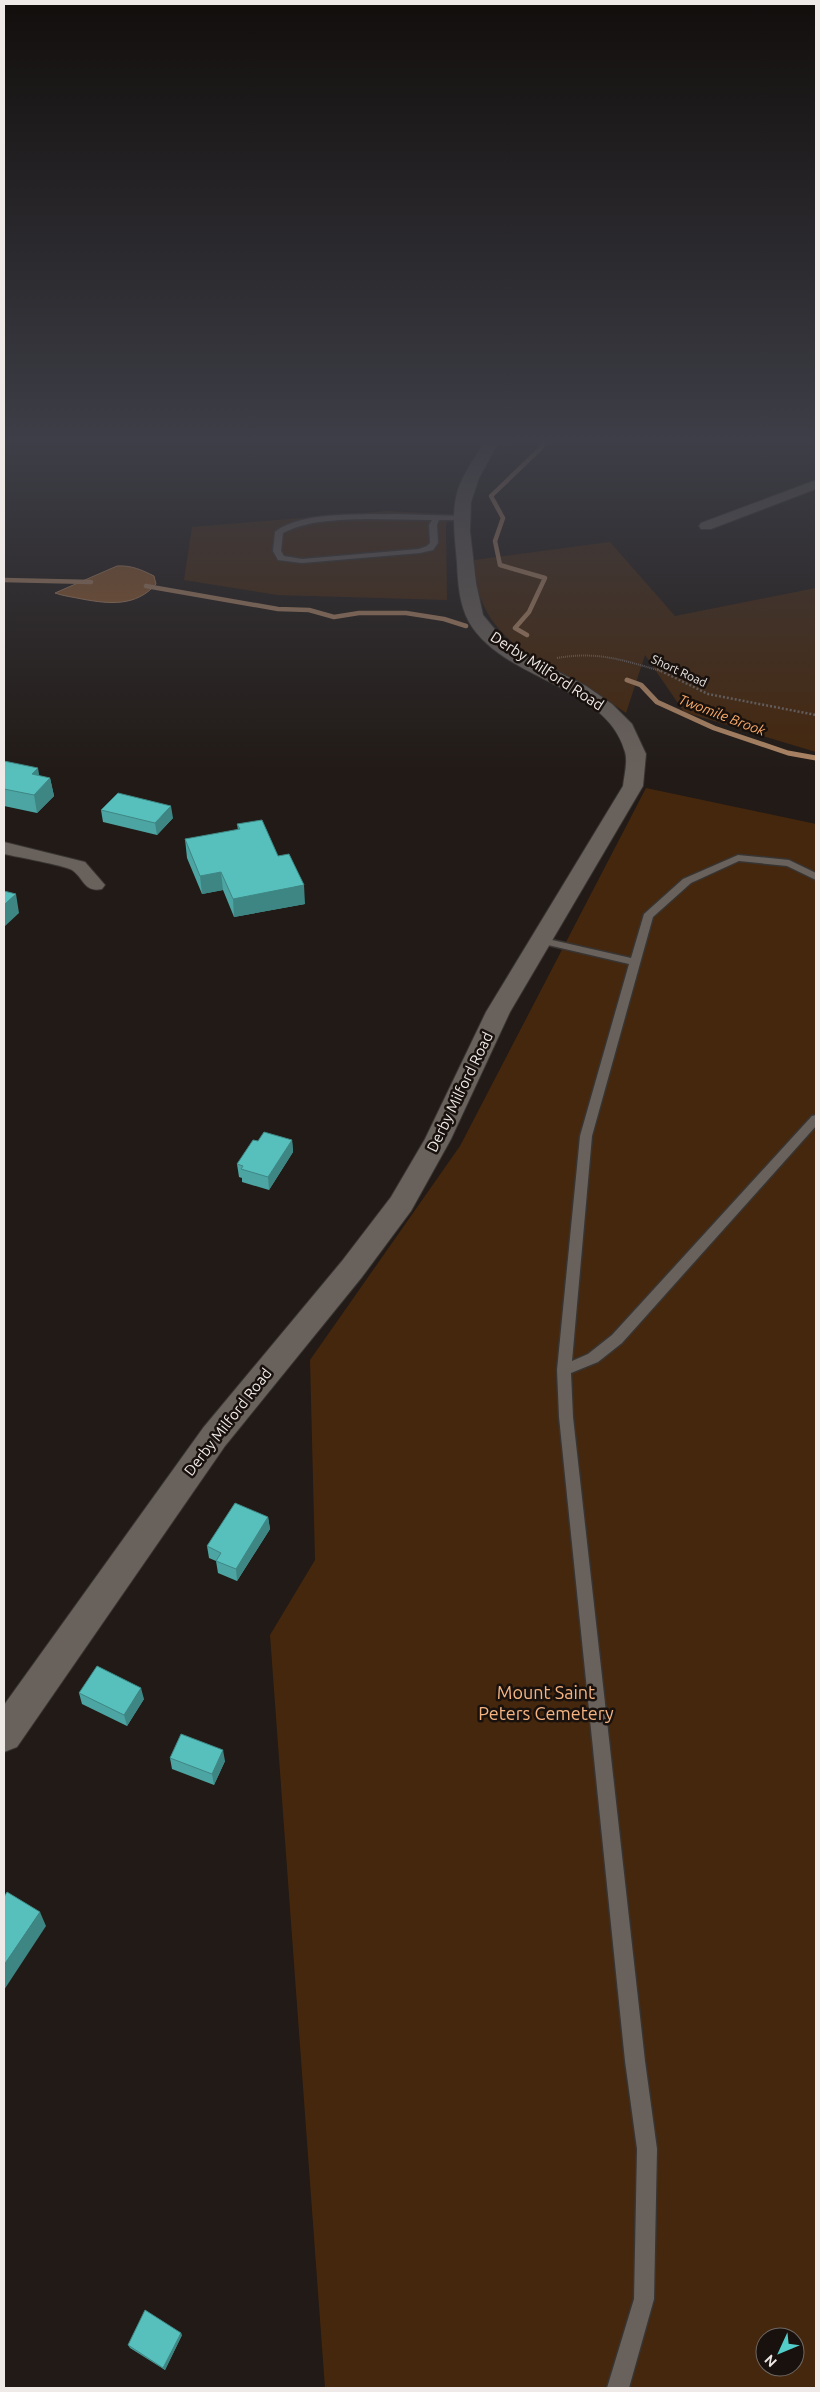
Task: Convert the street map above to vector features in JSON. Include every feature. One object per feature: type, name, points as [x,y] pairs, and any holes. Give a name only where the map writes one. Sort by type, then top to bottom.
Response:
[{"type":"main road","name":"Derby Milford Road","points":[[4,1735],[214,1437],[352,1269],[401,1204],[438,1139],[498,1012],[630,792],[636,775],[637,762],[632,741],[614,716],[585,694],[495,641],[478,623],[470,600],[465,550]]},
{"type":"street","points":[[4,848],[78,866],[95,885]]},
{"type":"lane","points":[[277,550],[281,558],[302,561],[422,550]]},
{"type":"lane","points":[[618,2388],[644,2299],[647,2149],[635,2061],[567,1426],[564,1370],[586,1136],[648,916],[687,881],[738,858],[789,863],[816,876]]},
{"type":"lane","points":[[540,940],[634,962]]},
{"type":"lane","points":[[564,1370],[593,1358],[617,1339],[816,1119]]},
{"type":"path","name":"Short Road","points":[[535,666],[561,657],[580,654],[610,656],[663,671],[708,694],[816,715]]},
{"type":"green space","points":[[189,550],[446,550],[447,600],[277,595],[184,580]]},
{"type":"green space","points":[[552,550],[617,550],[675,616],[816,588],[816,752],[684,712],[645,655],[626,713],[602,697],[551,669],[506,637],[490,616],[478,591],[474,560]]},
{"type":"green space","name":"Mount Saint Peters Cemetery","points":[[646,788],[816,824],[816,2388],[325,2388],[270,1635],[315,1560],[310,1360],[460,1146]]},
{"type":"shaded area","points":[[117,566],[132,567],[154,576],[156,584],[140,597],[112,603],[55,593]]},
{"type":"building","points":[[4,761],[38,768],[32,774],[50,778],[34,795],[4,789]]},
{"type":"building","points":[[118,793],[171,806],[155,823],[101,810]]},
{"type":"building","points":[[262,820],[278,856],[289,854],[304,885],[233,899],[221,872],[200,876],[185,839],[240,829],[237,824]]},
{"type":"building","points":[[4,891],[16,894],[4,905]]},
{"type":"building","points":[[264,1132],[292,1140],[268,1177],[241,1169],[243,1166],[237,1164],[253,1140],[258,1141]]},
{"type":"building","points":[[235,1503],[268,1517],[236,1569],[216,1561],[221,1553],[207,1546]]},
{"type":"building","points":[[97,1666],[141,1688],[124,1715],[79,1693]]},
{"type":"building","points":[[181,1734],[223,1750],[212,1774],[170,1758]]},
{"type":"building","points":[[7,1892],[40,1912],[4,1965],[4,1897]]},
{"type":"building","points":[[145,2310],[181,2333],[163,2368],[128,2345]]},
{"type":"waterway","name":"Twomile Brook","points":[[497,550],[500,565],[545,578],[529,612],[515,628],[527,635]]},
{"type":"waterway","points":[[4,580],[91,582]]},
{"type":"waterway","points":[[146,586],[278,609],[309,610],[334,617],[359,613],[406,613],[444,619],[466,626]]},
{"type":"waterway","name":"Twomile Brook","points":[[627,680],[641,685],[657,702],[714,728],[788,753],[816,758]]}]
